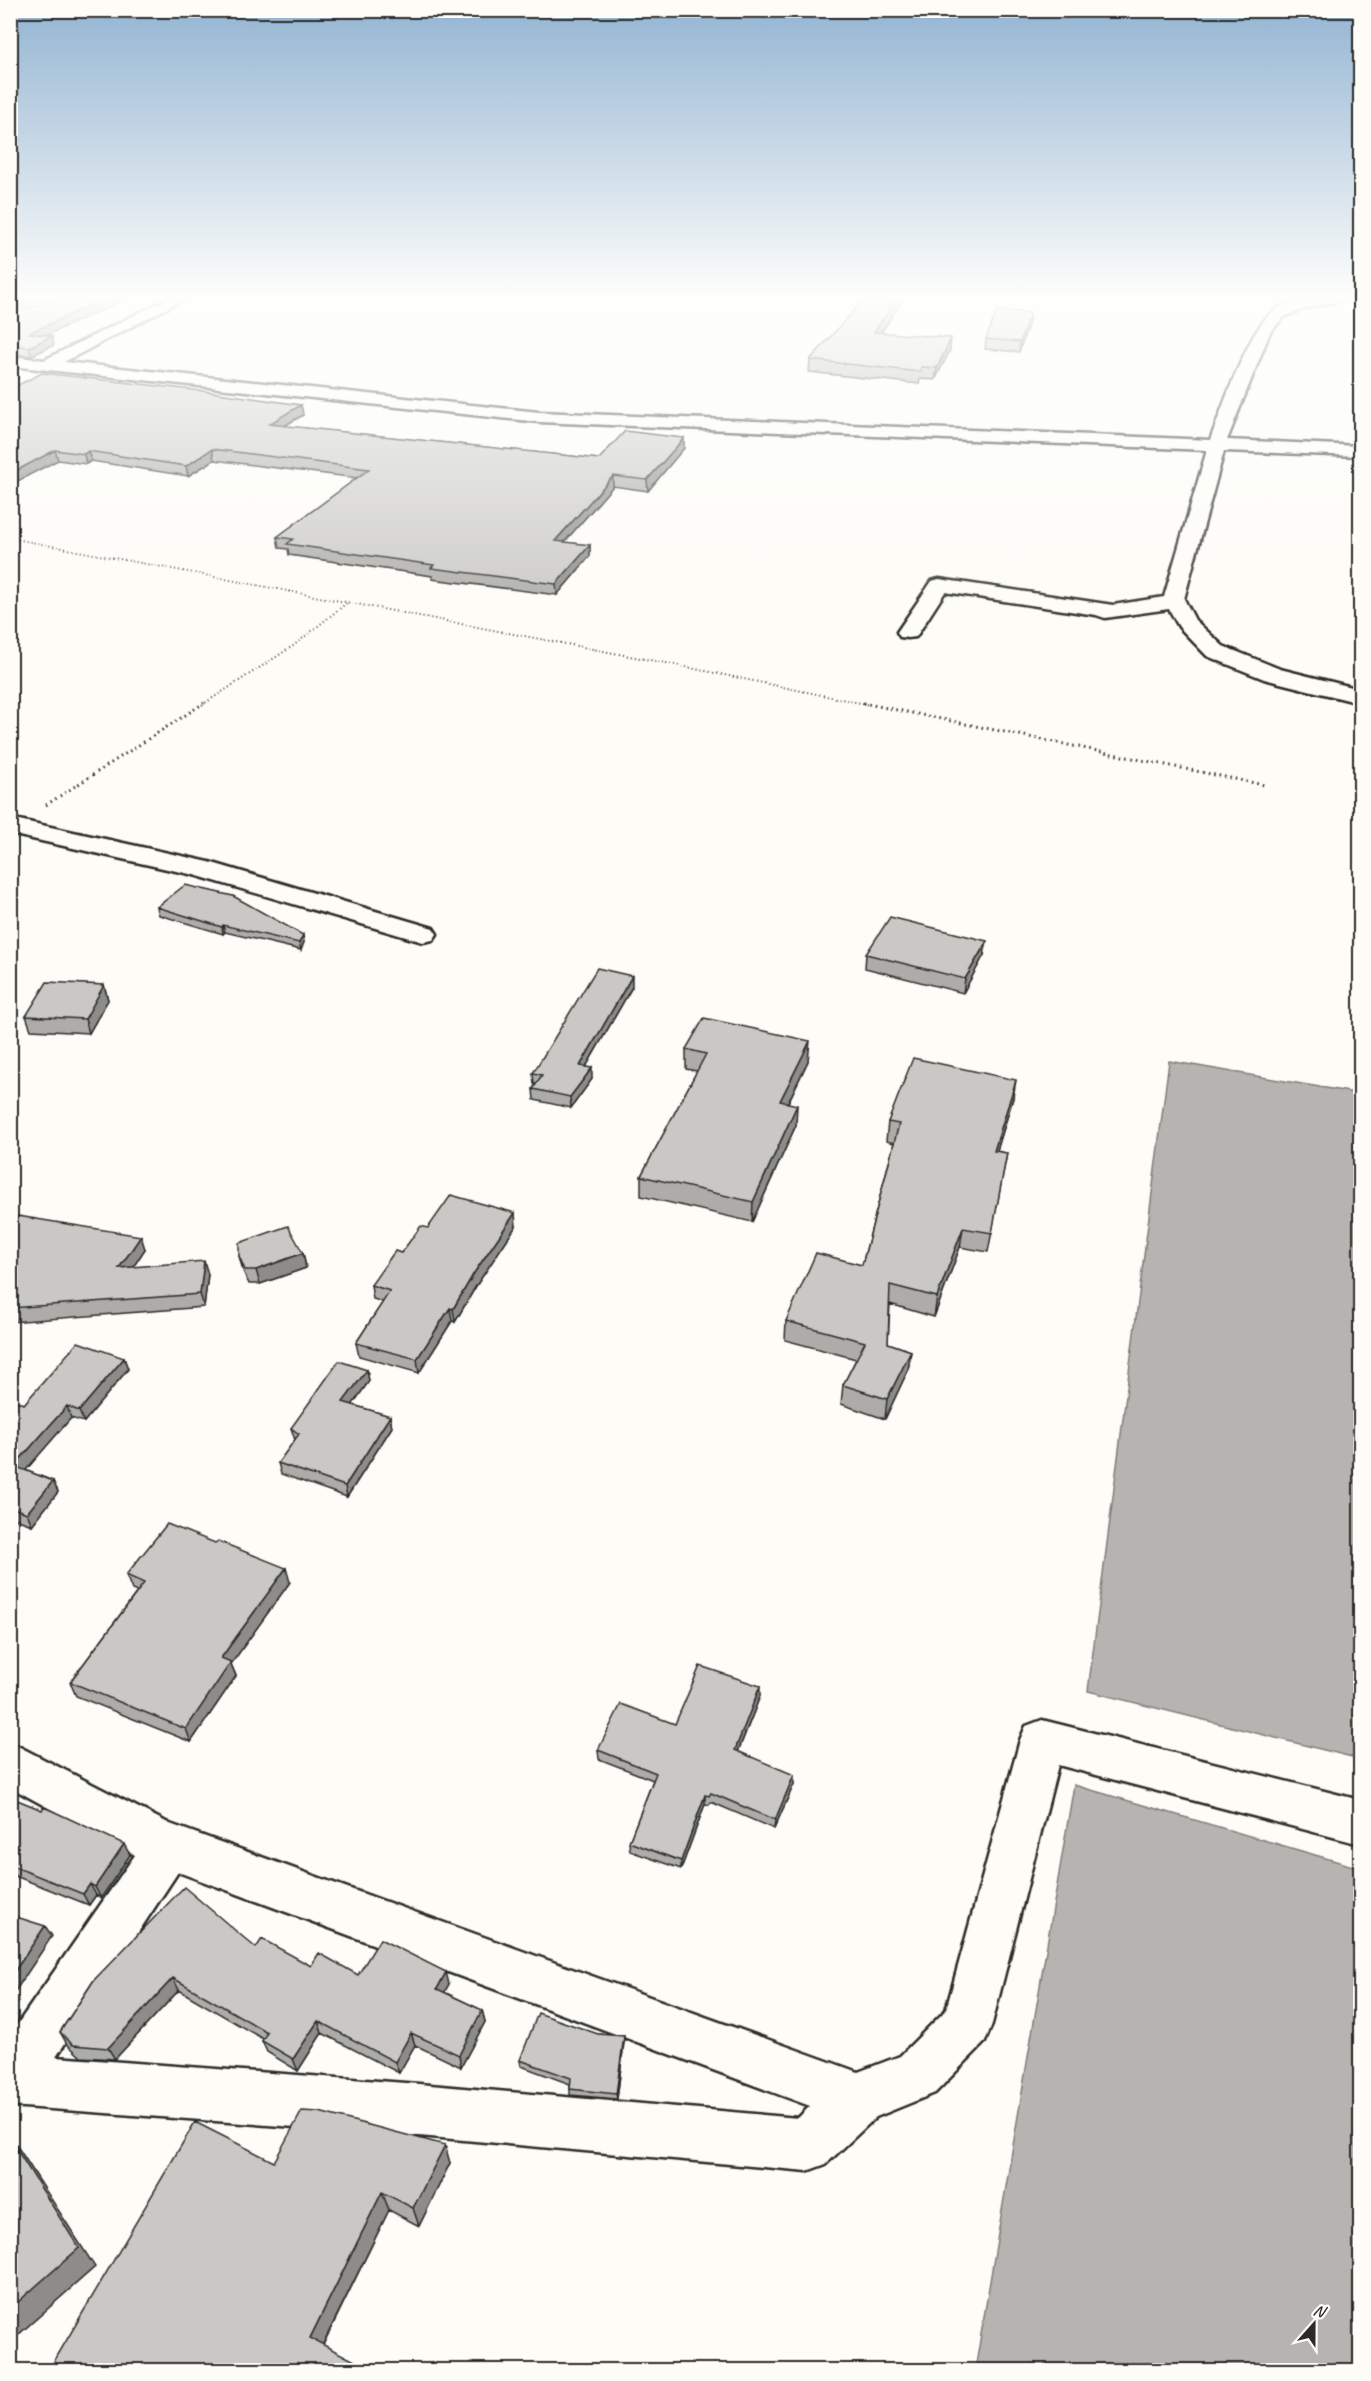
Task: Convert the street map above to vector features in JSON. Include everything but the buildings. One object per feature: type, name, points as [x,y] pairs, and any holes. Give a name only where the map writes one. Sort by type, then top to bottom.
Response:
[{"type":"street","points":[[465,409],[539,417],[1360,451]]},
{"type":"street","points":[[1231,409],[1216,444],[1174,599],[1186,623],[1215,651],[1272,674],[1360,696]]},
{"type":"street","points":[[908,632],[939,585],[1109,612],[1176,602]]},
{"type":"street","points":[[12,826],[201,868],[423,934]]},
{"type":"street","points":[[168,1846],[11,2080],[419,2110],[807,2145],[858,2098],[917,2075],[967,2024],[1042,1740],[1360,1822]]},
{"type":"street","points":[[10,1763],[156,1842],[858,2098]]},
{"type":"path","points":[[10,538],[671,664],[1264,785]]},
{"type":"path","points":[[12,826],[293,646],[348,602]]},
{"type":"shaded area","points":[[1169,1061],[1360,1094],[1360,1759],[1088,1691]]},
{"type":"shaded area","points":[[1074,1785],[1360,1868],[1360,2370],[975,2370]]}]
